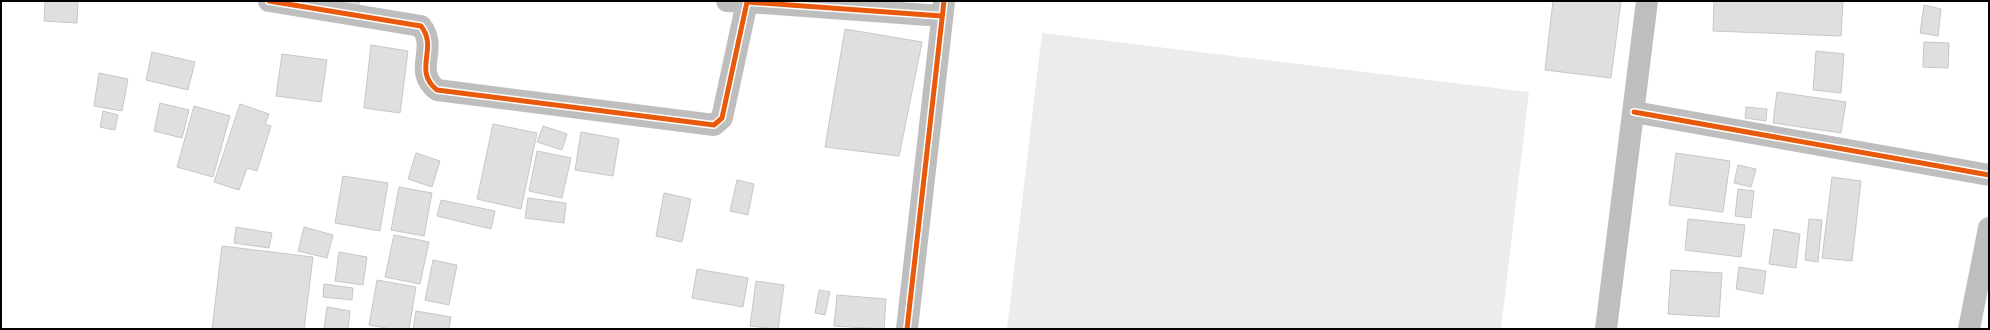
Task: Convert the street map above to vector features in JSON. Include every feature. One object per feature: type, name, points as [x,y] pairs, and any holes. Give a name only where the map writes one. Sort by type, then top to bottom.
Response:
[{"type":"street","points":[[269,1],[421,26],[426,32],[428,40],[425,76],[430,84],[437,90],[714,125],[722,118],[737,2],[943,8],[907,329]]},
{"type":"street","points":[[1606,329],[1647,1]]},
{"type":"street","points":[[1634,112],[1989,175]]},
{"type":"street","points":[[1969,329],[1989,228]]},
{"type":"shaded area","points":[[1042,33],[1529,92],[1501,329],[1007,329]]},
{"type":"building","points":[[45,1],[78,1],[77,23],[44,21]]},
{"type":"building","points":[[331,1],[360,1],[357,10]]},
{"type":"building","points":[[1553,1],[1621,1],[1611,78],[1545,70]]},
{"type":"building","points":[[1714,1],[1843,1],[1841,36],[1713,31]]},
{"type":"building","points":[[1924,5],[1941,9],[1938,36],[1920,33]]},
{"type":"building","points":[[845,29],[922,42],[899,156],[825,147]]},
{"type":"building","points":[[1924,42],[1949,43],[1948,68],[1923,67]]},
{"type":"building","points":[[371,45],[408,51],[400,113],[364,108]]},
{"type":"building","points":[[1816,51],[1844,54],[1841,93],[1813,90]]},
{"type":"building","points":[[152,52],[195,62],[188,90],[146,80]]},
{"type":"building","points":[[282,54],[327,60],[321,102],[276,96]]},
{"type":"building","points":[[99,73],[128,79],[122,111],[94,106]]},
{"type":"building","points":[[1777,92],[1846,102],[1841,133],[1773,123]]},
{"type":"building","points":[[160,103],[189,110],[182,138],[154,131]]},
{"type":"building","points":[[240,104],[269,114],[265,124],[271,126],[257,171],[247,168],[239,190],[214,182]]},
{"type":"building","points":[[194,106],[230,116],[213,177],[177,167]]},
{"type":"building","points":[[1746,107],[1767,109],[1766,121],[1745,118]]},
{"type":"building","points":[[103,111],[118,115],[115,130],[100,127]]},
{"type":"building","points":[[493,124],[537,133],[521,209],[477,199]]},
{"type":"building","points":[[543,126],[567,134],[562,150],[537,142]]},
{"type":"building","points":[[581,132],[619,139],[613,176],[575,170]]},
{"type":"building","points":[[537,151],[571,158],[562,198],[529,191]]},
{"type":"building","points":[[416,153],[440,161],[432,187],[408,179]]},
{"type":"building","points":[[1676,153],[1730,161],[1723,212],[1669,205]]},
{"type":"building","points":[[1738,165],[1756,169],[1751,187],[1734,183]]},
{"type":"building","points":[[343,176],[388,183],[380,231],[335,223]]},
{"type":"building","points":[[1832,177],[1861,181],[1852,261],[1822,258]]},
{"type":"building","points":[[737,180],[754,184],[748,215],[730,211]]},
{"type":"building","points":[[399,187],[432,193],[424,236],[391,230]]},
{"type":"building","points":[[1738,189],[1754,191],[1751,218],[1735,216]]},
{"type":"building","points":[[664,193],[691,199],[682,242],[656,236]]},
{"type":"building","points":[[528,198],[566,203],[564,223],[525,218]]},
{"type":"building","points":[[441,200],[495,211],[491,229],[437,216]]},
{"type":"building","points":[[1688,219],[1745,225],[1741,257],[1685,250]]},
{"type":"building","points":[[1809,219],[1822,220],[1818,262],[1805,260]]},
{"type":"building","points":[[236,227],[272,233],[269,248],[234,243]]},
{"type":"building","points":[[304,227],[333,235],[327,258],[298,251]]},
{"type":"building","points":[[1774,229],[1800,234],[1796,268],[1769,264]]},
{"type":"building","points":[[394,235],[429,242],[420,284],[385,277]]},
{"type":"building","points":[[222,246],[313,257],[304,329],[212,329]]},
{"type":"building","points":[[339,252],[367,257],[363,285],[335,281]]},
{"type":"building","points":[[433,260],[457,265],[449,305],[425,300]]},
{"type":"building","points":[[1739,267],[1766,271],[1763,294],[1736,289]]},
{"type":"building","points":[[697,269],[748,278],[743,307],[692,298]]},
{"type":"building","points":[[1671,270],[1722,273],[1719,317],[1668,314]]},
{"type":"building","points":[[377,280],[416,287],[409,329],[391,329],[369,325]]},
{"type":"building","points":[[756,281],[784,285],[778,329],[750,326]]},
{"type":"building","points":[[324,284],[353,288],[352,300],[323,297]]},
{"type":"building","points":[[819,290],[830,292],[825,315],[815,313]]},
{"type":"building","points":[[837,295],[886,299],[884,329],[834,326]]},
{"type":"building","points":[[327,307],[350,311],[348,329],[324,329]]},
{"type":"building","points":[[416,311],[451,317],[449,329],[413,329]]},
{"type":"cycle path","points":[[269,1],[421,26],[428,43],[426,75],[437,90],[714,125],[722,118],[747,2],[942,16]]},
{"type":"cycle path","points":[[907,329],[944,1]]},
{"type":"cycle path","points":[[1634,112],[1989,175]]}]
